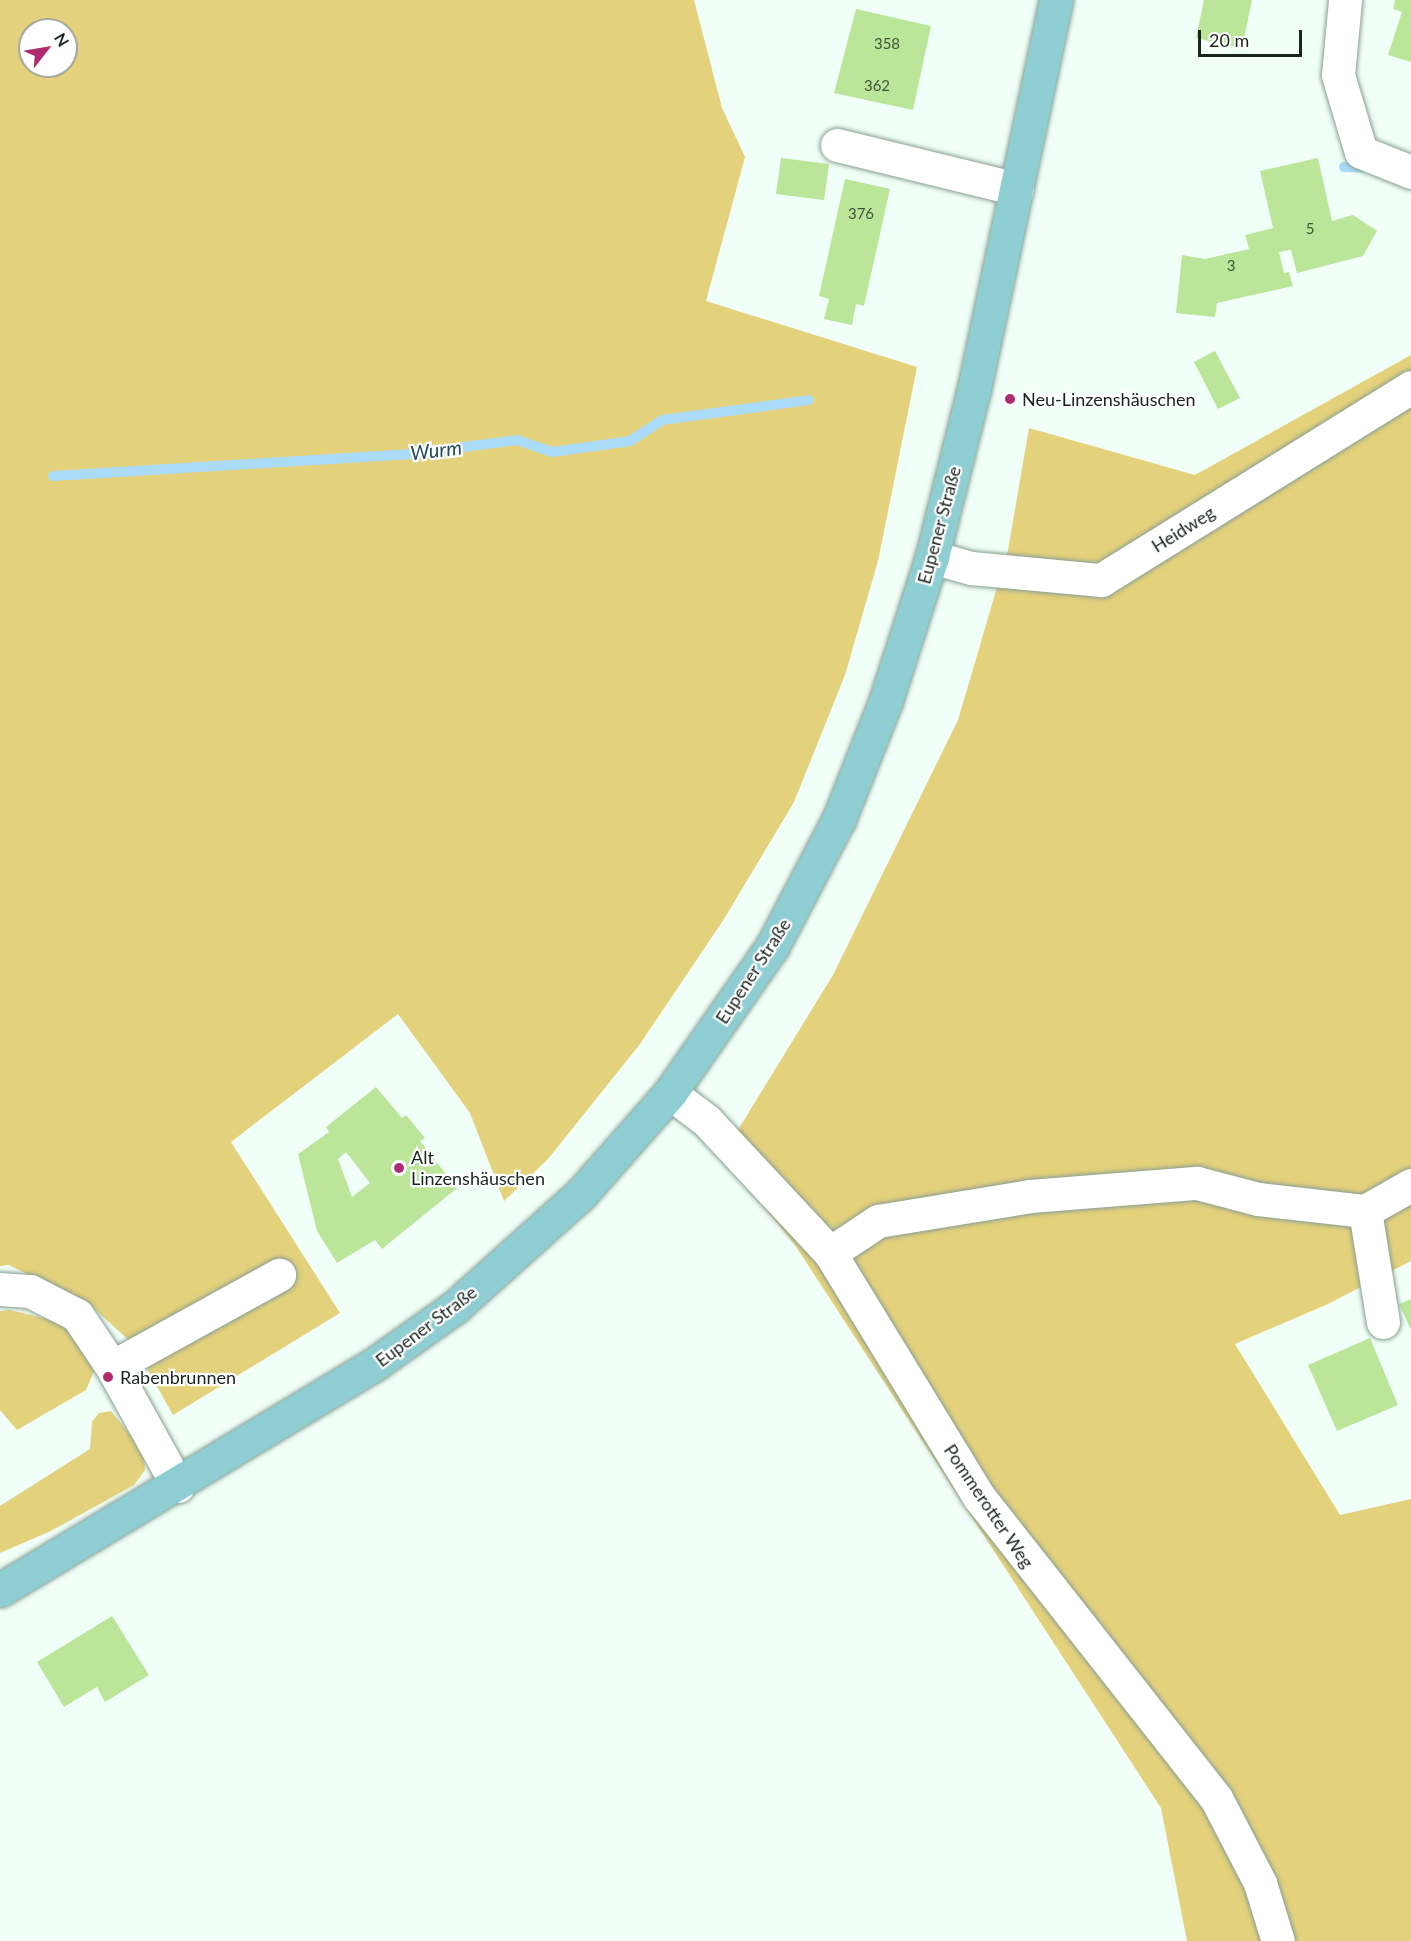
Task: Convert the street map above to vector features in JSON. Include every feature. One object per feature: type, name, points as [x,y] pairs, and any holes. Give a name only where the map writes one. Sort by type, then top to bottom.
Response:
[{"type":"main road","name":"Eupener Straße","points":[[0,1590],[178,1486],[372,1366],[455,1307],[580,1195],[670,1093],[772,947],[839,819],[886,700],[932,557],[974,389],[1056,0]]},
{"type":"street","points":[[1345,0],[1338,75],[1361,152],[1411,172]]},
{"type":"street","points":[[837,146],[1017,189]]},
{"type":"street","name":"Heidweg","points":[[932,557],[971,568],[1101,580],[1411,387]]},
{"type":"street","name":"Pommerotter Weg","points":[[670,1093],[706,1120],[830,1253],[979,1497],[1216,1797],[1260,1883],[1278,1941]]},
{"type":"street","points":[[830,1253],[878,1221],[1041,1195],[1197,1183],[1258,1198],[1365,1211],[1411,1185]]},
{"type":"street","points":[[1365,1211],[1383,1322]]},
{"type":"street","points":[[112,1367],[279,1275]]},
{"type":"street","points":[[0,1289],[30,1291],[77,1315],[112,1367],[178,1486]]},
{"type":"shaded area","points":[[0,0],[694,0],[722,108],[745,157],[706,301],[917,367],[878,561],[845,675],[794,802],[724,919],[640,1044],[548,1159],[504,1201],[470,1113],[398,1014],[231,1142],[340,1313],[173,1415],[134,1345],[90,1305],[9,1265],[0,1266]]},
{"type":"shaded area","points":[[1411,355],[1411,1261],[1328,1304],[1235,1344],[1340,1515],[1411,1499],[1411,1941],[1187,1941],[1161,1808],[795,1245],[722,1156],[833,975],[958,720],[1008,550],[1029,428],[1195,475]]},
{"type":"shaded area","points":[[10,1310],[64,1323],[94,1371],[86,1390],[17,1430],[0,1410],[0,1311]]},
{"type":"shaded area","points":[[111,1411],[144,1452],[145,1470],[134,1485],[51,1531],[0,1553],[0,1506],[90,1449],[92,1422],[99,1413]]},
{"type":"building","points":[[1204,0],[1252,0],[1242,48],[1196,38]]},
{"type":"building","points":[[1395,0],[1411,0],[1411,62],[1388,55],[1402,12],[1393,9]]},
{"type":"building","points":[[856,9],[931,26],[913,110],[834,93]]},
{"type":"building","points":[[781,158],[829,164],[824,200],[776,194]]},
{"type":"building","points":[[1318,158],[1332,221],[1353,215],[1377,231],[1363,256],[1297,273],[1291,250],[1279,252],[1284,273],[1289,272],[1293,286],[1217,303],[1215,317],[1176,313],[1182,255],[1205,259],[1249,249],[1245,235],[1273,228],[1260,171]]},
{"type":"building","points":[[845,179],[890,189],[864,306],[856,304],[852,325],[824,319],[829,299],[819,296]]},
{"type":"building","points":[[1215,351],[1240,398],[1218,409],[1194,362]]},
{"type":"building","name":"Alt Linzenshäuschen","points":[[376,1087],[402,1118],[406,1115],[425,1138],[420,1141],[457,1188],[382,1249],[375,1240],[337,1263],[317,1231],[298,1154],[329,1132],[326,1127]],"holes":[[[346,1152],[370,1183],[352,1197],[338,1159]]]},
{"type":"building","points":[[1411,1299],[1411,1330],[1399,1304]]},
{"type":"building","points":[[1370,1338],[1398,1405],[1337,1431],[1308,1365]]},
{"type":"building","points":[[112,1616],[149,1675],[105,1702],[97,1687],[64,1707],[37,1662]]},
{"type":"waterway","name":"Wurm","points":[[1344,167],[1368,168]]},
{"type":"waterway","name":"Wurm","points":[[53,476],[408,454],[517,440],[552,452],[630,441],[662,420],[809,400]]},
{"type":"place","name":"Neu-Linzenshäuschen","points":[[1010,399]]},
{"type":"place","name":"Alt Linzenshäuschen","points":[[399,1168]]},
{"type":"place","name":"Rabenbrunnen","points":[[108,1377]]}]
